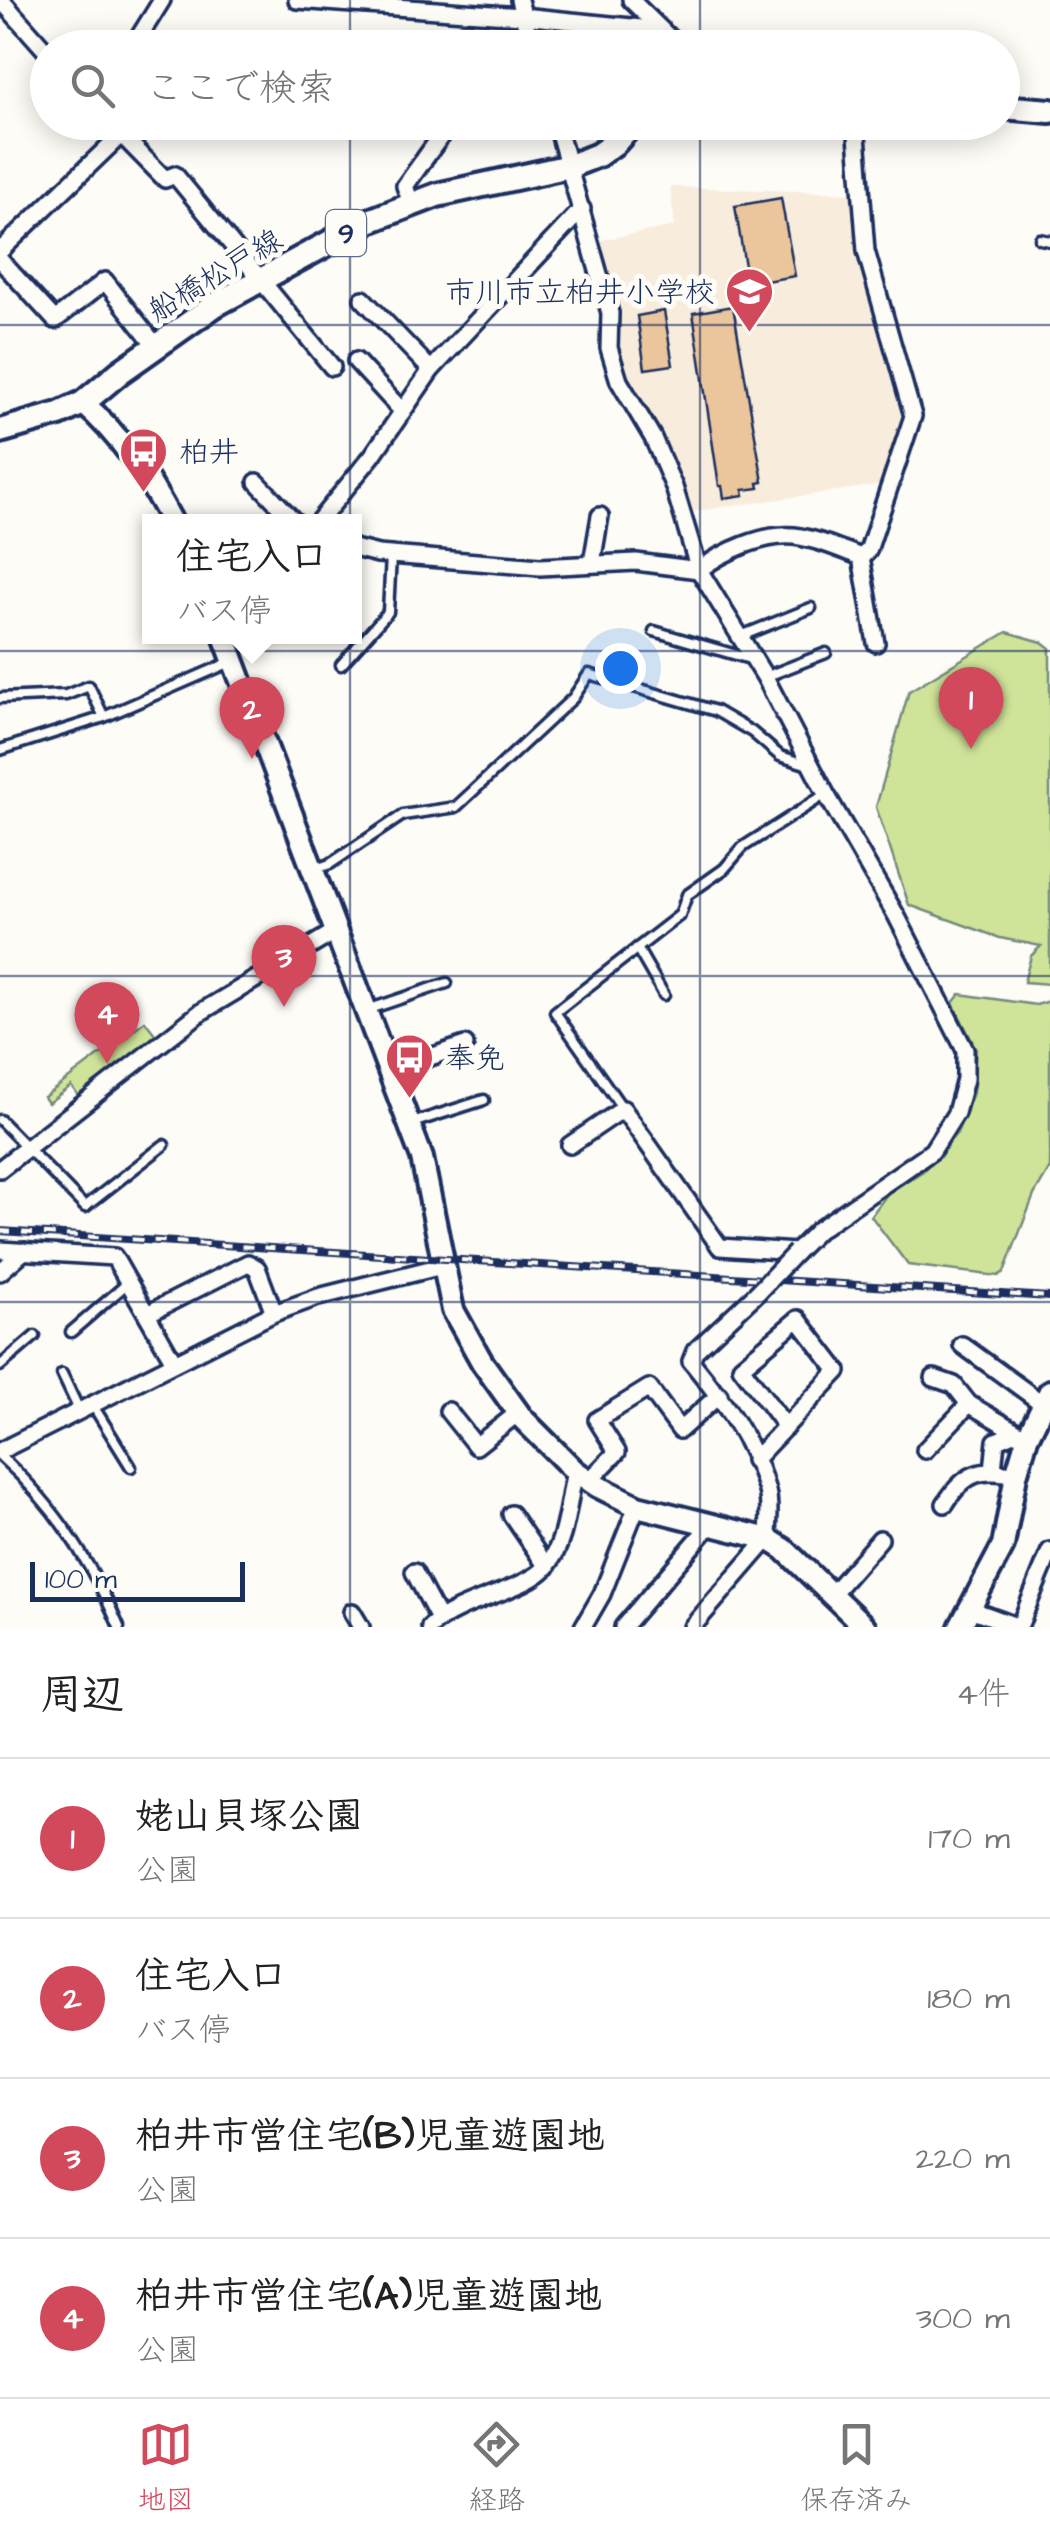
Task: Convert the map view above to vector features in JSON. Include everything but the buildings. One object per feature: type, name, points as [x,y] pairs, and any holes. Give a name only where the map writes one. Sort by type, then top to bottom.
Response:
[{"type":"main road","points":[[1020,108],[1050,111]]},
{"type":"main road","name":"船橋松戸線","points":[[0,431],[60,414],[83,403],[156,346],[258,280],[369,221],[461,188],[570,166],[598,155],[618,140]]},
{"type":"street","points":[[0,0],[30,33]]},
{"type":"street","points":[[143,30],[162,0]]},
{"type":"street","points":[[297,0],[520,8],[661,30]]},
{"type":"street","points":[[631,0],[661,30]]},
{"type":"street","points":[[0,251],[105,140]]},
{"type":"street","points":[[126,140],[164,179],[175,175],[332,367]]},
{"type":"street","points":[[411,203],[404,186],[438,140]]},
{"type":"street","points":[[562,140],[610,313],[610,348],[619,381],[653,438],[674,487],[700,570],[765,677],[965,1050],[965,1079],[956,1112],[932,1150],[818,1230],[695,1351],[691,1361],[718,1395],[768,1494],[768,1539],[692,1627]]},
{"type":"street","points":[[857,140],[866,252],[913,416],[868,550],[861,557]]},
{"type":"street","points":[[324,514],[431,370],[582,209]]},
{"type":"street","points":[[0,260],[55,320],[105,281],[156,346]]},
{"type":"street","points":[[363,299],[431,370]]},
{"type":"street","points":[[356,361],[402,412]]},
{"type":"street","points":[[83,403],[133,456],[167,514]]},
{"type":"street","points":[[257,482],[287,514]]},
{"type":"street","points":[[592,563],[600,516]]},
{"type":"street","points":[[362,550],[392,556],[540,568],[636,562],[700,570],[712,560],[758,542],[791,536],[861,557]]},
{"type":"street","points":[[861,557],[876,643]]},
{"type":"street","points":[[227,644],[422,1158],[453,1310],[482,1362],[518,1414],[582,1476],[637,1506],[768,1539],[784,1549],[866,1627]]},
{"type":"street","points":[[0,1169],[201,1012],[336,931]]},
{"type":"street","points":[[390,1071],[465,1045]]},
{"type":"street","points":[[570,1145],[623,1108],[720,1247],[796,1252]]},
{"type":"street","points":[[0,1250],[114,1257],[174,1362]]},
{"type":"street","points":[[0,1272],[24,1251]]},
{"type":"street","points":[[147,1314],[248,1263],[256,1268],[274,1313]]},
{"type":"street","points":[[0,1454],[274,1313],[442,1266]]},
{"type":"street","points":[[754,1460],[786,1427],[838,1371],[798,1319],[741,1368],[786,1427]]},
{"type":"street","points":[[962,1346],[1047,1397],[1021,1436],[1004,1546],[965,1618],[1019,1627],[1050,1551]]},
{"type":"street","points":[[934,1378],[954,1385],[969,1404],[1021,1436]]},
{"type":"street","points":[[414,1572],[434,1623],[468,1603],[535,1576],[547,1567],[558,1545],[582,1476],[618,1452],[597,1420],[650,1388],[680,1430],[718,1395]]},
{"type":"street","points":[[924,1450],[969,1404]]},
{"type":"street","points":[[448,1411],[476,1446],[518,1414]]},
{"type":"street","points":[[993,1470],[996,1442],[1021,1436]]},
{"type":"street","points":[[944,1504],[968,1477],[993,1470],[1016,1475]]},
{"type":"street","points":[[583,1627],[602,1594],[637,1506]]},
{"type":"street","points":[[511,1514],[547,1567]]},
{"type":"street","points":[[623,1627],[711,1524]]},
{"type":"street","points":[[831,1594],[880,1539]]},
{"type":"street","points":[[352,1612],[361,1627]]},
{"type":"lane","points":[[362,641],[388,612],[392,556]]},
{"type":"lane","points":[[740,636],[811,608]]},
{"type":"lane","points":[[654,630],[755,661]]},
{"type":"lane","points":[[341,665],[360,644]]},
{"type":"lane","points":[[765,677],[826,653]]},
{"type":"lane","points":[[0,750],[104,717],[233,662]]},
{"type":"lane","points":[[312,870],[330,864],[403,815],[456,807],[574,698],[588,674],[716,711],[752,732],[780,756],[811,766]]},
{"type":"lane","points":[[0,698],[66,695],[89,686],[104,717]]},
{"type":"lane","points":[[623,1108],[556,1012],[680,915],[687,895],[724,869],[743,847],[826,794]]},
{"type":"lane","points":[[637,948],[664,994]]},
{"type":"lane","points":[[366,1011],[447,983]]},
{"type":"lane","points":[[409,1124],[484,1100]]},
{"type":"lane","points":[[0,1120],[85,1207],[164,1145]]},
{"type":"lane","points":[[71,1332],[128,1282]]},
{"type":"lane","points":[[0,1366],[35,1336]]},
{"type":"lane","points":[[62,1374],[130,1467]]},
{"type":"lane","points":[[0,1454],[62,1522],[102,1587],[119,1627]]},
{"type":"shaded area","name":"市川市立柏井小学校","points":[[670,187],[856,193],[907,419],[885,484],[689,512],[627,385],[597,241],[675,226]]},
{"type":"green space","points":[[1007,632],[1050,648],[1050,984],[1024,982],[1031,956],[1041,946],[1000,938],[909,905],[876,807],[909,691]]},
{"type":"green space","points":[[960,994],[1036,1005],[1050,1001],[1050,1168],[1034,1195],[1004,1272],[998,1276],[908,1265],[871,1216],[888,1193],[923,1171],[957,1133],[973,1093],[976,1049],[953,1003]]},
{"type":"green space","points":[[145,1021],[155,1034],[154,1043],[80,1098],[71,1086],[48,1103],[44,1097]]},
{"type":"railway","points":[[0,1231],[1050,1297]]},
{"type":"place","name":"市川市立柏井小学校","points":[[750,334]]},
{"type":"place","name":"柏井","points":[[144,494]]},
{"type":"place","name":"姥山貝塚公園","points":[[971,749]]},
{"type":"place","name":"住宅入口","points":[[252,759]]},
{"type":"place","name":"柏井市営住宅(B)児童遊園地","points":[[284,1007]]},
{"type":"place","name":"柏井市営住宅(A)児童遊園地","points":[[107,1064]]},
{"type":"place","name":"奉免","points":[[410,1100]]}]
